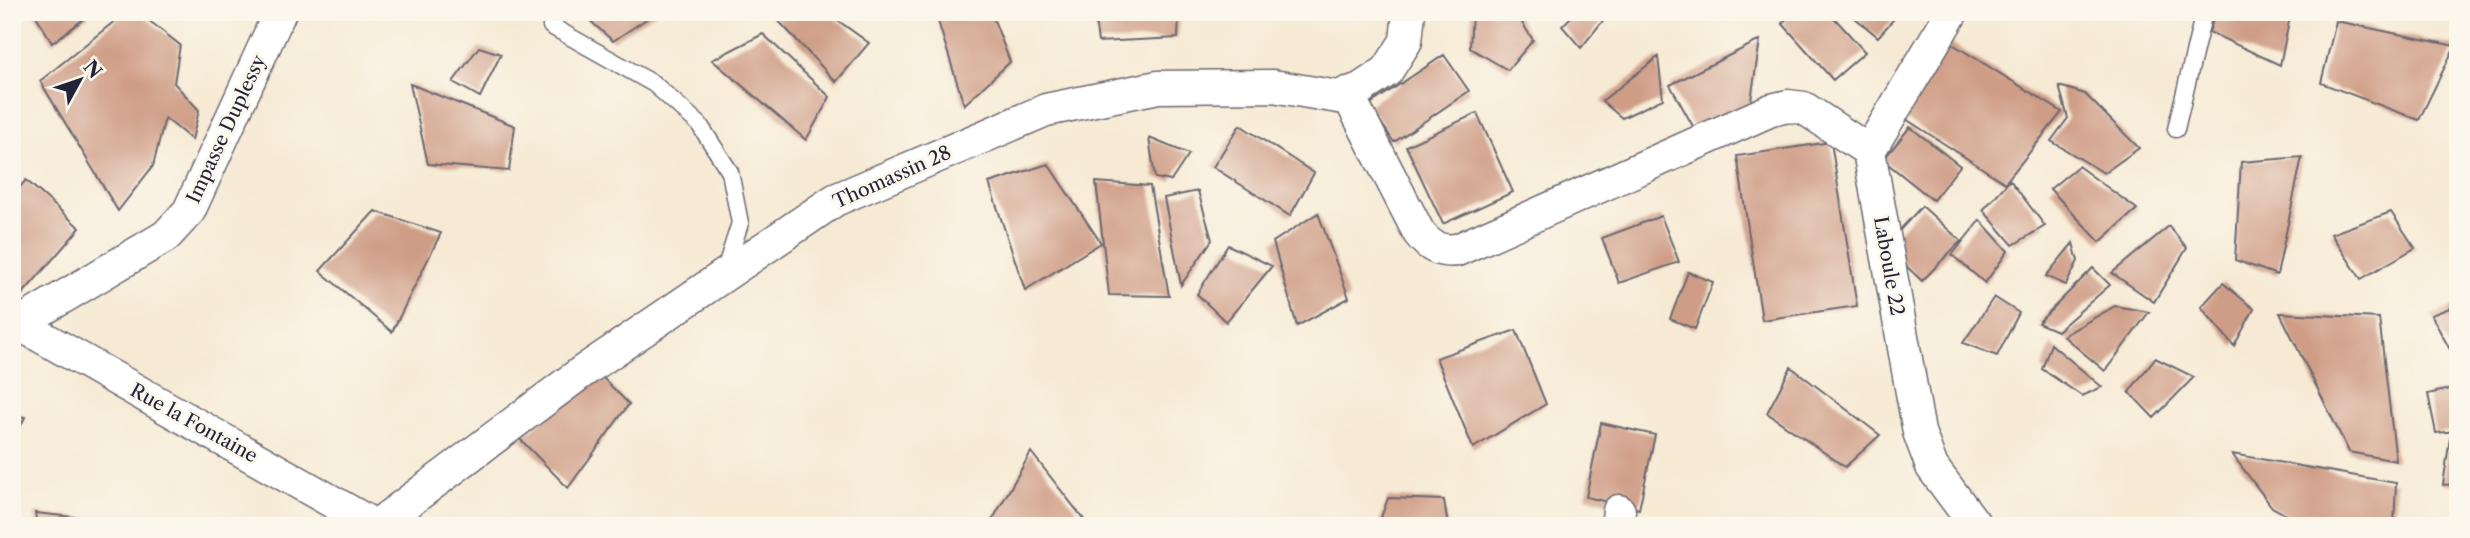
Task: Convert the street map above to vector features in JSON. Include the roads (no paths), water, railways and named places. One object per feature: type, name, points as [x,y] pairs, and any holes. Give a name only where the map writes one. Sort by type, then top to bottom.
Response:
[{"type":"street","name":"Impasse Duplessy","points":[[15,322],[166,236],[189,211],[280,12]]},
{"type":"street","name":"Thomassin 28","points":[[375,526],[582,372],[835,200],[1046,110],[1158,87],[1273,86],[1327,96],[1347,93],[1387,71],[1406,41],[1409,12]]},
{"type":"street","points":[[1347,93],[1419,233],[1430,246],[1444,252],[1457,250],[1771,110],[1788,106],[1804,108],[1868,151],[1952,12]]},
{"type":"street","name":"Laboule 22","points":[[1868,151],[1919,432],[1932,467],[1976,526]]},
{"type":"street","name":"Rue la Fontaine","points":[[15,322],[375,526]]},
{"type":"lane","points":[[2176,129],[2204,12]]},
{"type":"lane","points":[[551,26],[654,84],[699,124],[730,172],[740,223],[723,276]]}]
